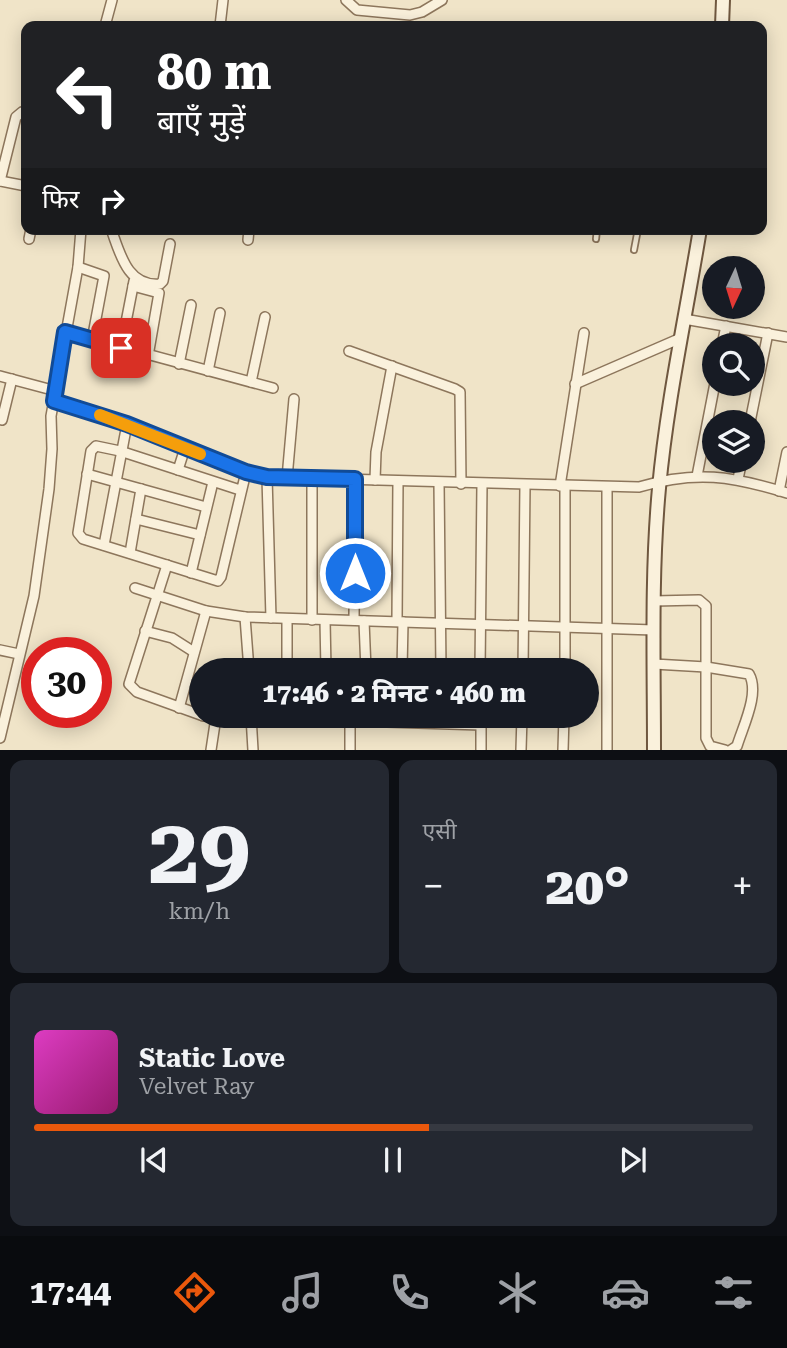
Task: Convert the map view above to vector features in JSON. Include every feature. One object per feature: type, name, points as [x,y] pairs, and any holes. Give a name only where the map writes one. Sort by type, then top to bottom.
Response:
[{"type":"street","points":[[106,21],[112,0]]},
{"type":"street","points":[[221,21],[223,0]]},
{"type":"street","points":[[346,0],[357,9],[411,15],[442,0]]},
{"type":"street","points":[[722,21],[723,0]]},
{"type":"street","points":[[21,113],[16,117],[0,181],[21,185]]},
{"type":"street","points":[[0,737],[32,605],[49,489],[52,449],[50,425],[78,267],[81,235]]},
{"type":"street","points":[[113,235],[134,282],[121,348]]},
{"type":"street","points":[[248,235],[248,240]]},
{"type":"street","points":[[654,750],[654,601],[660,481],[698,235]]},
{"type":"street","points":[[134,282],[154,285],[163,281],[170,244]]},
{"type":"street","points":[[78,267],[104,276],[92,340]]},
{"type":"street","points":[[134,282],[157,291],[160,296],[148,356]]},
{"type":"street","points":[[179,364],[191,304]]},
{"type":"street","points":[[208,371],[220,313]]},
{"type":"street","points":[[251,382],[265,317]]},
{"type":"street","points":[[684,319],[787,337]]},
{"type":"street","points":[[725,333],[726,326]]},
{"type":"street","points":[[65,332],[273,388]]},
{"type":"street","points":[[565,658],[562,486],[584,333]]},
{"type":"street","points":[[752,410],[768,334]]},
{"type":"street","points":[[575,384],[681,338]]},
{"type":"street","points":[[349,351],[460,392],[461,484]]},
{"type":"street","points":[[375,480],[376,452],[392,366]]},
{"type":"street","points":[[0,376],[246,472],[267,477],[639,487],[697,476],[738,480],[783,492],[787,452]]},
{"type":"street","points":[[2,420],[12,379]]},
{"type":"street","points":[[697,476],[712,396]]},
{"type":"street","points":[[287,478],[294,399]]},
{"type":"street","points":[[104,545],[127,424]]},
{"type":"street","points":[[240,490],[120,451],[101,446],[93,447],[78,533],[83,539],[218,581],[246,472]]},
{"type":"street","points":[[178,470],[185,448]]},
{"type":"street","points":[[738,480],[739,473]]},
{"type":"street","points":[[87,474],[206,508]]},
{"type":"street","points":[[267,477],[271,618]]},
{"type":"street","points":[[312,478],[312,620]]},
{"type":"street","points":[[355,479],[359,621],[364,658]]},
{"type":"street","points":[[398,481],[402,658]]},
{"type":"street","points":[[191,573],[213,482]]},
{"type":"street","points":[[439,483],[441,658]]},
{"type":"street","points":[[480,658],[482,484]]},
{"type":"street","points":[[523,658],[525,485]]},
{"type":"street","points":[[607,487],[607,750]]},
{"type":"street","points":[[130,553],[141,489]]},
{"type":"street","points":[[136,519],[200,535]]},
{"type":"street","points":[[167,565],[129,684],[137,692],[189,711]]},
{"type":"street","points":[[135,588],[206,611],[245,617],[654,630]]},
{"type":"street","points":[[654,601],[704,602],[707,611],[706,738],[710,746],[725,750]]},
{"type":"street","points":[[179,708],[206,611]]},
{"type":"street","points":[[245,617],[247,658]]},
{"type":"street","points":[[287,619],[287,658]]},
{"type":"street","points":[[325,620],[326,658]]},
{"type":"street","points":[[145,631],[172,638],[194,652]]},
{"type":"street","points":[[0,650],[19,654]]},
{"type":"street","points":[[654,664],[706,667],[742,672],[751,677],[752,690],[748,712],[737,746],[731,750]]},
{"type":"street","points":[[211,750],[214,728]]},
{"type":"street","points":[[252,728],[253,750]]},
{"type":"street","points":[[350,728],[350,750]]},
{"type":"street","points":[[481,728],[481,750]]},
{"type":"street","points":[[521,750],[522,728]]},
{"type":"street","points":[[563,750],[564,728]]},
{"type":"lane","points":[[596,235],[596,239]]},
{"type":"lane","points":[[634,250],[637,235]]},
{"type":"slow traffic","points":[[100,415],[200,454]]},
{"type":"route","points":[[121,348],[65,332],[54,401],[127,424],[246,472],[267,477],[355,479],[355,573]]}]
